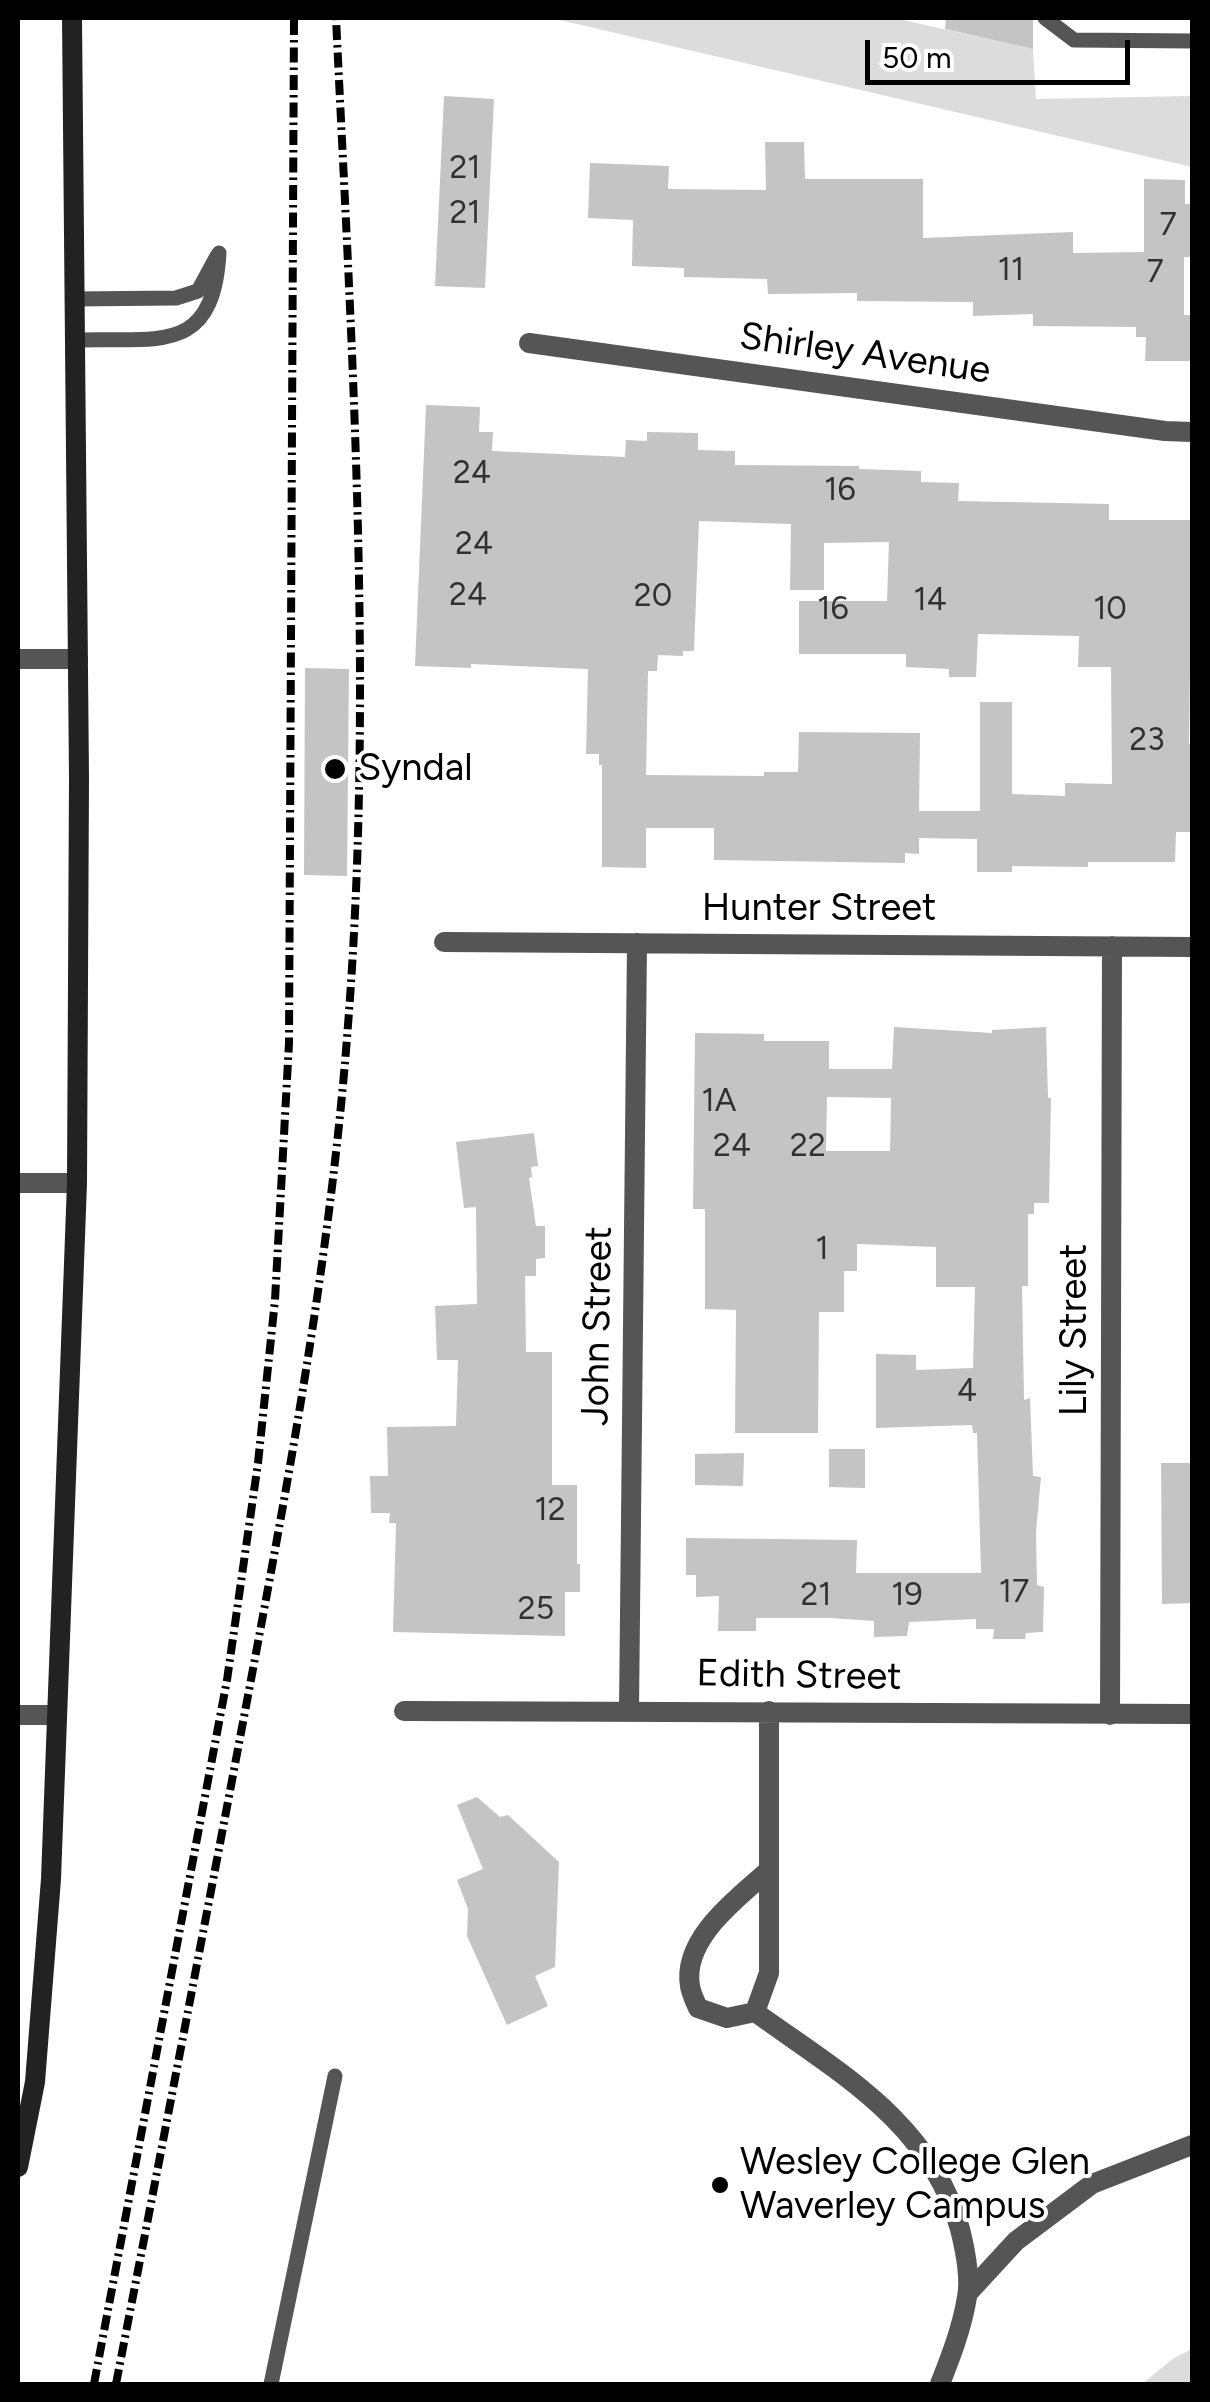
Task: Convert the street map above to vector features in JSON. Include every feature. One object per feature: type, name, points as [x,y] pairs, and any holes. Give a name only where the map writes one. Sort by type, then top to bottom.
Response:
[{"type":"street","points":[[18,2167],[35,2082],[51,1879],[76,1183],[78,659],[72,18]]},
{"type":"street","name":"Shirley Avenue","points":[[528,343],[1166,432],[1192,432]]},
{"type":"street","points":[[18,659],[78,659]]},
{"type":"street","name":"Hunter Street","points":[[444,942],[1192,946]]},
{"type":"street","name":"John Street","points":[[629,1710],[637,943]]},
{"type":"street","name":"Lily Street","points":[[1110,1714],[1112,946]]},
{"type":"street","points":[[18,1182],[76,1183]]},
{"type":"street","name":"Edith Street","points":[[404,1711],[1192,1714]]},
{"type":"street","points":[[755,2012],[770,1973],[769,1711]]},
{"type":"street","points":[[18,1715],[57,1716]]},
{"type":"street","points":[[769,1870],[716,1918],[696,1947],[689,1984],[698,2008],[727,2018],[755,2012],[849,2076],[913,2139],[936,2171],[954,2207],[964,2246],[968,2293],[957,2340],[940,2384]]},
{"type":"street","points":[[968,2293],[1016,2241],[1092,2184],[1192,2145]]},
{"type":"lane","points":[[1044,18],[1074,40],[1192,41]]},
{"type":"lane","points":[[74,299],[176,298],[198,291],[219,253],[217,289],[203,318],[174,337],[75,340]]},
{"type":"lane","points":[[270,2384],[335,2076]]},
{"type":"shaded area","points":[[551,18],[894,18],[1033,49],[1036,99],[1192,96],[1192,167]]},
{"type":"shaded area","points":[[1192,2349],[1192,2384],[1142,2384],[1174,2358]]},
{"type":"building","points":[[946,18],[1033,18],[1033,49],[945,29]]},
{"type":"building","points":[[444,96],[494,99],[485,288],[435,286]]},
{"type":"building","points":[[765,142],[804,142],[805,179],[923,179],[923,238],[1073,232],[1073,253],[1144,252],[1144,179],[1185,180],[1185,204],[1192,204],[1192,257],[1184,257],[1184,315],[1192,315],[1192,361],[1145,361],[1146,337],[1136,337],[1136,327],[1033,326],[1033,314],[973,316],[973,302],[857,301],[857,293],[768,294],[767,279],[684,277],[684,268],[632,266],[633,220],[588,218],[590,163],[669,166],[668,189],[766,190]]},
{"type":"building","points":[[426,405],[480,407],[479,432],[493,432],[492,451],[625,457],[626,440],[647,441],[647,432],[698,433],[698,450],[735,451],[735,465],[921,471],[921,482],[959,483],[958,501],[1109,504],[1109,520],[1192,520],[1190,832],[1176,832],[1175,862],[1088,862],[1088,867],[1012,866],[1012,872],[977,872],[977,839],[919,838],[919,854],[905,853],[905,863],[714,860],[714,828],[646,828],[646,868],[602,867],[602,765],[599,754],[586,754],[588,669],[415,666]],"holes":[[[699,521],[791,524],[790,590],[824,590],[824,543],[889,542],[887,601],[799,601],[799,654],[906,654],[906,667],[949,669],[949,677],[976,677],[978,634],[1079,636],[1078,667],[1111,667],[1112,784],[1065,783],[1065,796],[1012,794],[1012,702],[980,702],[980,811],[919,811],[920,733],[799,732],[798,772],[764,772],[764,776],[646,775],[648,671],[657,671],[658,655],[683,656],[683,651],[694,651]]]},
{"type":"building","points":[[305,668],[349,669],[347,876],[304,875]]},
{"type":"building","points":[[894,1027],[992,1033],[1046,1027],[1051,1098],[1049,1203],[1034,1203],[1034,1214],[1028,1214],[1028,1286],[1022,1286],[1024,1400],[1030,1398],[1033,1476],[1041,1477],[1036,1532],[1037,1585],[1044,1587],[1043,1632],[1026,1633],[1025,1639],[993,1639],[994,1629],[976,1629],[976,1619],[909,1622],[907,1636],[874,1637],[874,1621],[830,1618],[756,1618],[756,1631],[718,1631],[719,1596],[696,1597],[696,1575],[686,1575],[686,1538],[857,1540],[856,1573],[981,1573],[977,1433],[973,1433],[972,1425],[876,1428],[876,1354],[916,1355],[916,1370],[973,1368],[975,1287],[936,1287],[936,1247],[857,1244],[857,1271],[844,1271],[844,1312],[819,1312],[818,1433],[735,1433],[736,1310],[705,1309],[705,1209],[693,1209],[695,1033],[764,1034],[764,1041],[829,1041],[829,1069],[892,1069]],"holes":[[[827,1097],[891,1098],[890,1151],[826,1151]]]},
{"type":"building","points":[[534,1133],[538,1166],[531,1167],[529,1178],[536,1226],[545,1226],[545,1258],[536,1259],[536,1276],[525,1276],[526,1352],[552,1352],[552,1485],[577,1485],[580,1592],[565,1592],[565,1636],[393,1632],[396,1523],[389,1523],[390,1513],[371,1513],[370,1476],[388,1476],[387,1427],[456,1426],[458,1360],[437,1360],[435,1306],[477,1304],[476,1207],[464,1208],[456,1142]]},
{"type":"building","points":[[829,1449],[865,1449],[865,1488],[829,1487]]},
{"type":"building","points":[[744,1453],[743,1486],[695,1485],[695,1454]]},
{"type":"building","points":[[1161,1463],[1192,1463],[1192,1603],[1162,1604]]},
{"type":"building","points":[[477,1797],[500,1817],[508,1815],[559,1862],[555,1967],[535,1976],[548,2006],[507,2025],[467,1936],[468,1909],[457,1880],[483,1869],[457,1805]]},
{"type":"railway","points":[[94,2384],[227,1680],[258,1463],[275,1300],[289,1043],[294,18]]},
{"type":"railway","points":[[116,2384],[278,1533],[320,1280],[341,1110],[356,899],[360,647],[354,396],[336,18]]},
{"type":"place","name":"Syndal","points":[[335,769]]},
{"type":"place","name":"Wesley College Glen Waverley Campus","points":[[720,2185]]}]
